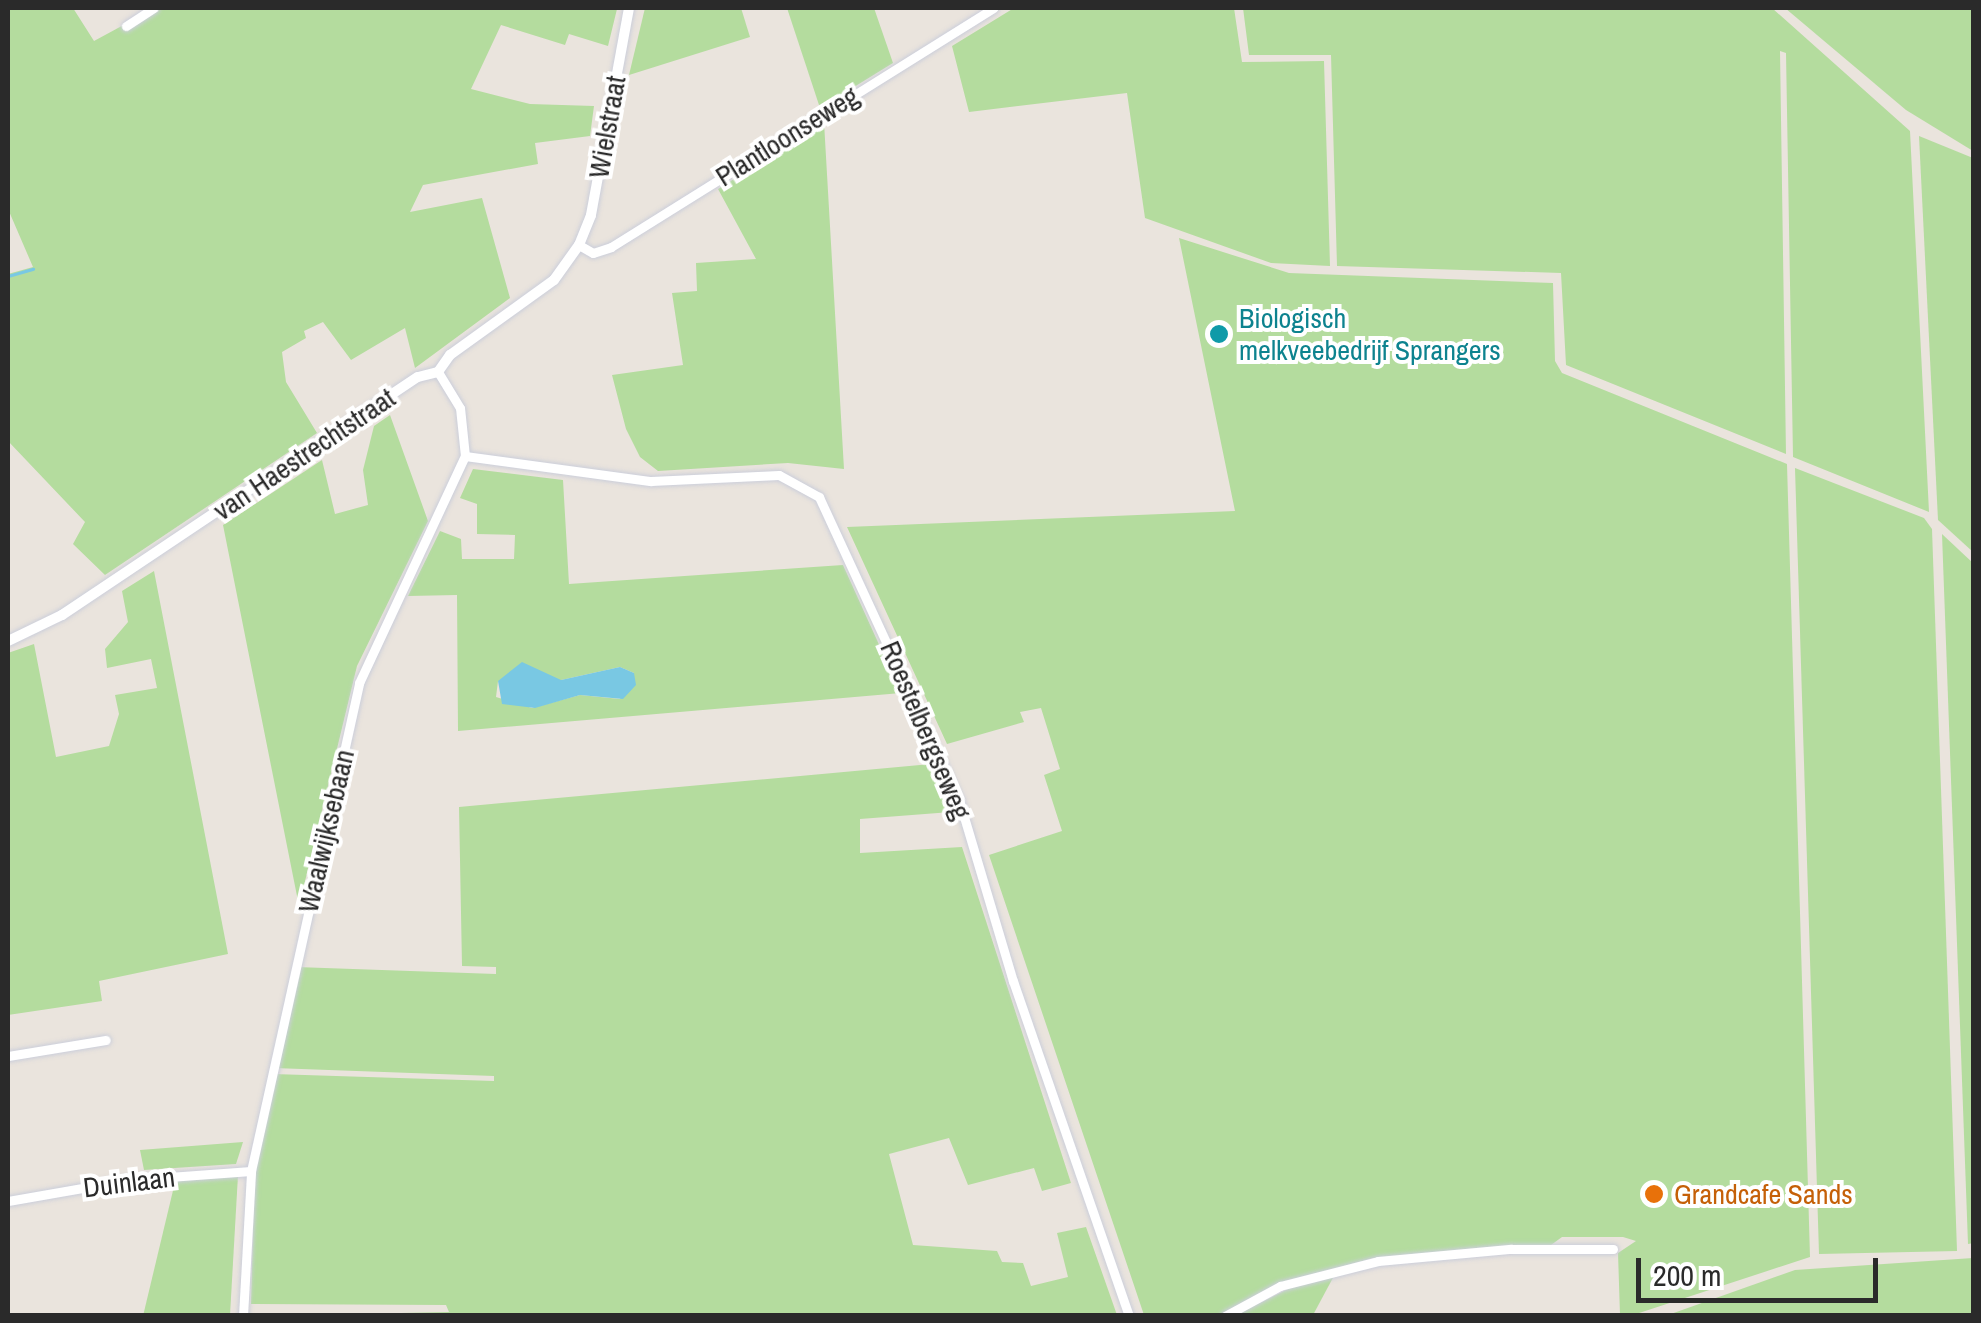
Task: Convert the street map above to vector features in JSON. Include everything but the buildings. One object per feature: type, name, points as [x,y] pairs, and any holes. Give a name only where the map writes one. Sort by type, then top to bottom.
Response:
[{"type":"street","points":[[126,26],[154,8]]},
{"type":"street","name":"Wielstraat","points":[[579,245],[596,195],[630,8]]},
{"type":"street","name":"Plantloonseweg","points":[[579,245],[593,253],[611,248],[994,8]]},
{"type":"street","name":"van Haestrechtstraat","points":[[8,641],[62,615],[418,377],[438,372],[450,355],[545,288],[579,245]]},
{"type":"street","points":[[438,372],[460,408],[465,456]]},
{"type":"street","name":"Waalwijksebaan","points":[[243,1316],[252,1170],[359,683],[465,456]]},
{"type":"street","name":"Roestelbergseweg","points":[[465,456],[650,480],[779,475],[820,497],[959,800],[1013,981],[1129,1316]]},
{"type":"street","points":[[8,1056],[106,1040]]},
{"type":"street","name":"Duinlaan","points":[[8,1201],[128,1180],[252,1170]]},
{"type":"street","points":[[1225,1316],[1280,1286],[1378,1262],[1511,1248],[1613,1249]]},
{"type":"green space","points":[[8,8],[73,8],[94,41],[155,8],[617,9],[608,46],[569,34],[565,45],[501,25],[471,89],[530,104],[594,106],[590,136],[535,143],[538,164],[423,185],[410,212],[482,198],[510,298],[415,368],[405,328],[351,360],[323,322],[304,331],[306,338],[282,352],[286,382],[317,433],[105,575],[73,544],[85,522],[8,441],[8,274],[33,267],[8,209]]},
{"type":"green space","points":[[645,8],[741,8],[750,37],[629,75]]},
{"type":"green space","points":[[787,8],[874,8],[893,63],[820,108]]},
{"type":"green space","points":[[1014,8],[1234,8],[1242,62],[1324,61],[1330,266],[1271,263],[1145,218],[1127,93],[969,112],[952,46]]},
{"type":"green space","points":[[1243,8],[1772,8],[1910,131],[1929,512],[1793,457],[1786,53],[1780,51],[1786,454],[1566,365],[1561,273],[1337,266],[1331,55],[1249,55]]},
{"type":"green space","points":[[1785,8],[1973,8],[1973,151],[1906,110]]},
{"type":"green space","points":[[824,122],[844,469],[788,463],[658,471],[640,457],[626,429],[612,375],[683,365],[672,293],[697,291],[696,263],[756,259],[718,189]]},
{"type":"green space","points":[[1919,136],[1973,158],[1973,552],[1938,520]]},
{"type":"green space","points":[[1179,238],[1289,273],[1553,283],[1555,361],[1562,373],[1787,464],[1810,1257],[1633,1315],[1620,1315],[1618,1253],[1636,1241],[1623,1237],[1562,1237],[1551,1245],[1373,1258],[1284,1283],[1219,1315],[1144,1315],[989,855],[1062,831],[1044,775],[1060,769],[1041,708],[1020,712],[1024,722],[947,744],[847,527],[1235,511]]},
{"type":"green space","points":[[390,415],[428,521],[357,666],[299,906],[223,525],[322,460],[335,514],[368,505],[363,470],[374,426]]},
{"type":"green space","points":[[1795,468],[1924,518],[1932,529],[1957,1251],[1819,1254]]},
{"type":"green space","points":[[473,469],[563,480],[569,584],[843,565],[901,693],[458,731],[457,595],[408,596],[440,531],[461,539],[462,559],[514,559],[515,535],[477,534],[477,504],[460,498]],"holes":[[[620,667],[634,673],[620,699],[580,695],[532,708],[496,697],[498,681],[561,680]]]},
{"type":"green space","points":[[1942,534],[1974,564],[1974,1243],[1968,1244]]},
{"type":"green space","points":[[154,571],[228,954],[99,981],[102,1001],[8,1015],[8,653],[34,644],[56,757],[109,746],[119,714],[115,695],[157,688],[151,659],[107,668],[105,649],[128,622],[122,591]]},
{"type":"green space","points":[[931,764],[951,812],[860,819],[860,853],[962,847],[1071,1183],[1042,1191],[1034,1168],[968,1185],[949,1138],[889,1154],[913,1245],[997,1251],[1002,1262],[1023,1263],[1031,1286],[1068,1277],[1057,1233],[1086,1227],[1117,1315],[251,1316],[449,1312],[446,1305],[251,1304],[255,1157],[273,1074],[494,1081],[494,1076],[274,1068],[296,967],[496,974],[496,967],[462,966],[459,807]]},
{"type":"green space","points":[[243,1142],[236,1164],[144,1170],[140,1150]]},
{"type":"green space","points":[[238,1175],[230,1315],[143,1316],[176,1178]]},
{"type":"green space","points":[[1973,1258],[1973,1315],[1668,1315],[1795,1270]]},
{"type":"green space","points":[[1335,1274],[1313,1315],[1234,1316],[1308,1279]]},
{"type":"water","points":[[522,662],[561,680],[620,667],[634,673],[636,685],[623,699],[580,695],[535,708],[502,704],[498,681]]},
{"type":"waterway","points":[[8,276],[33,269]]},
{"type":"place","name":"Biologisch melkveebedrijf Sprangers","points":[[1219,334]]},
{"type":"place","name":"Grandcafe Sands","points":[[1654,1194]]}]
